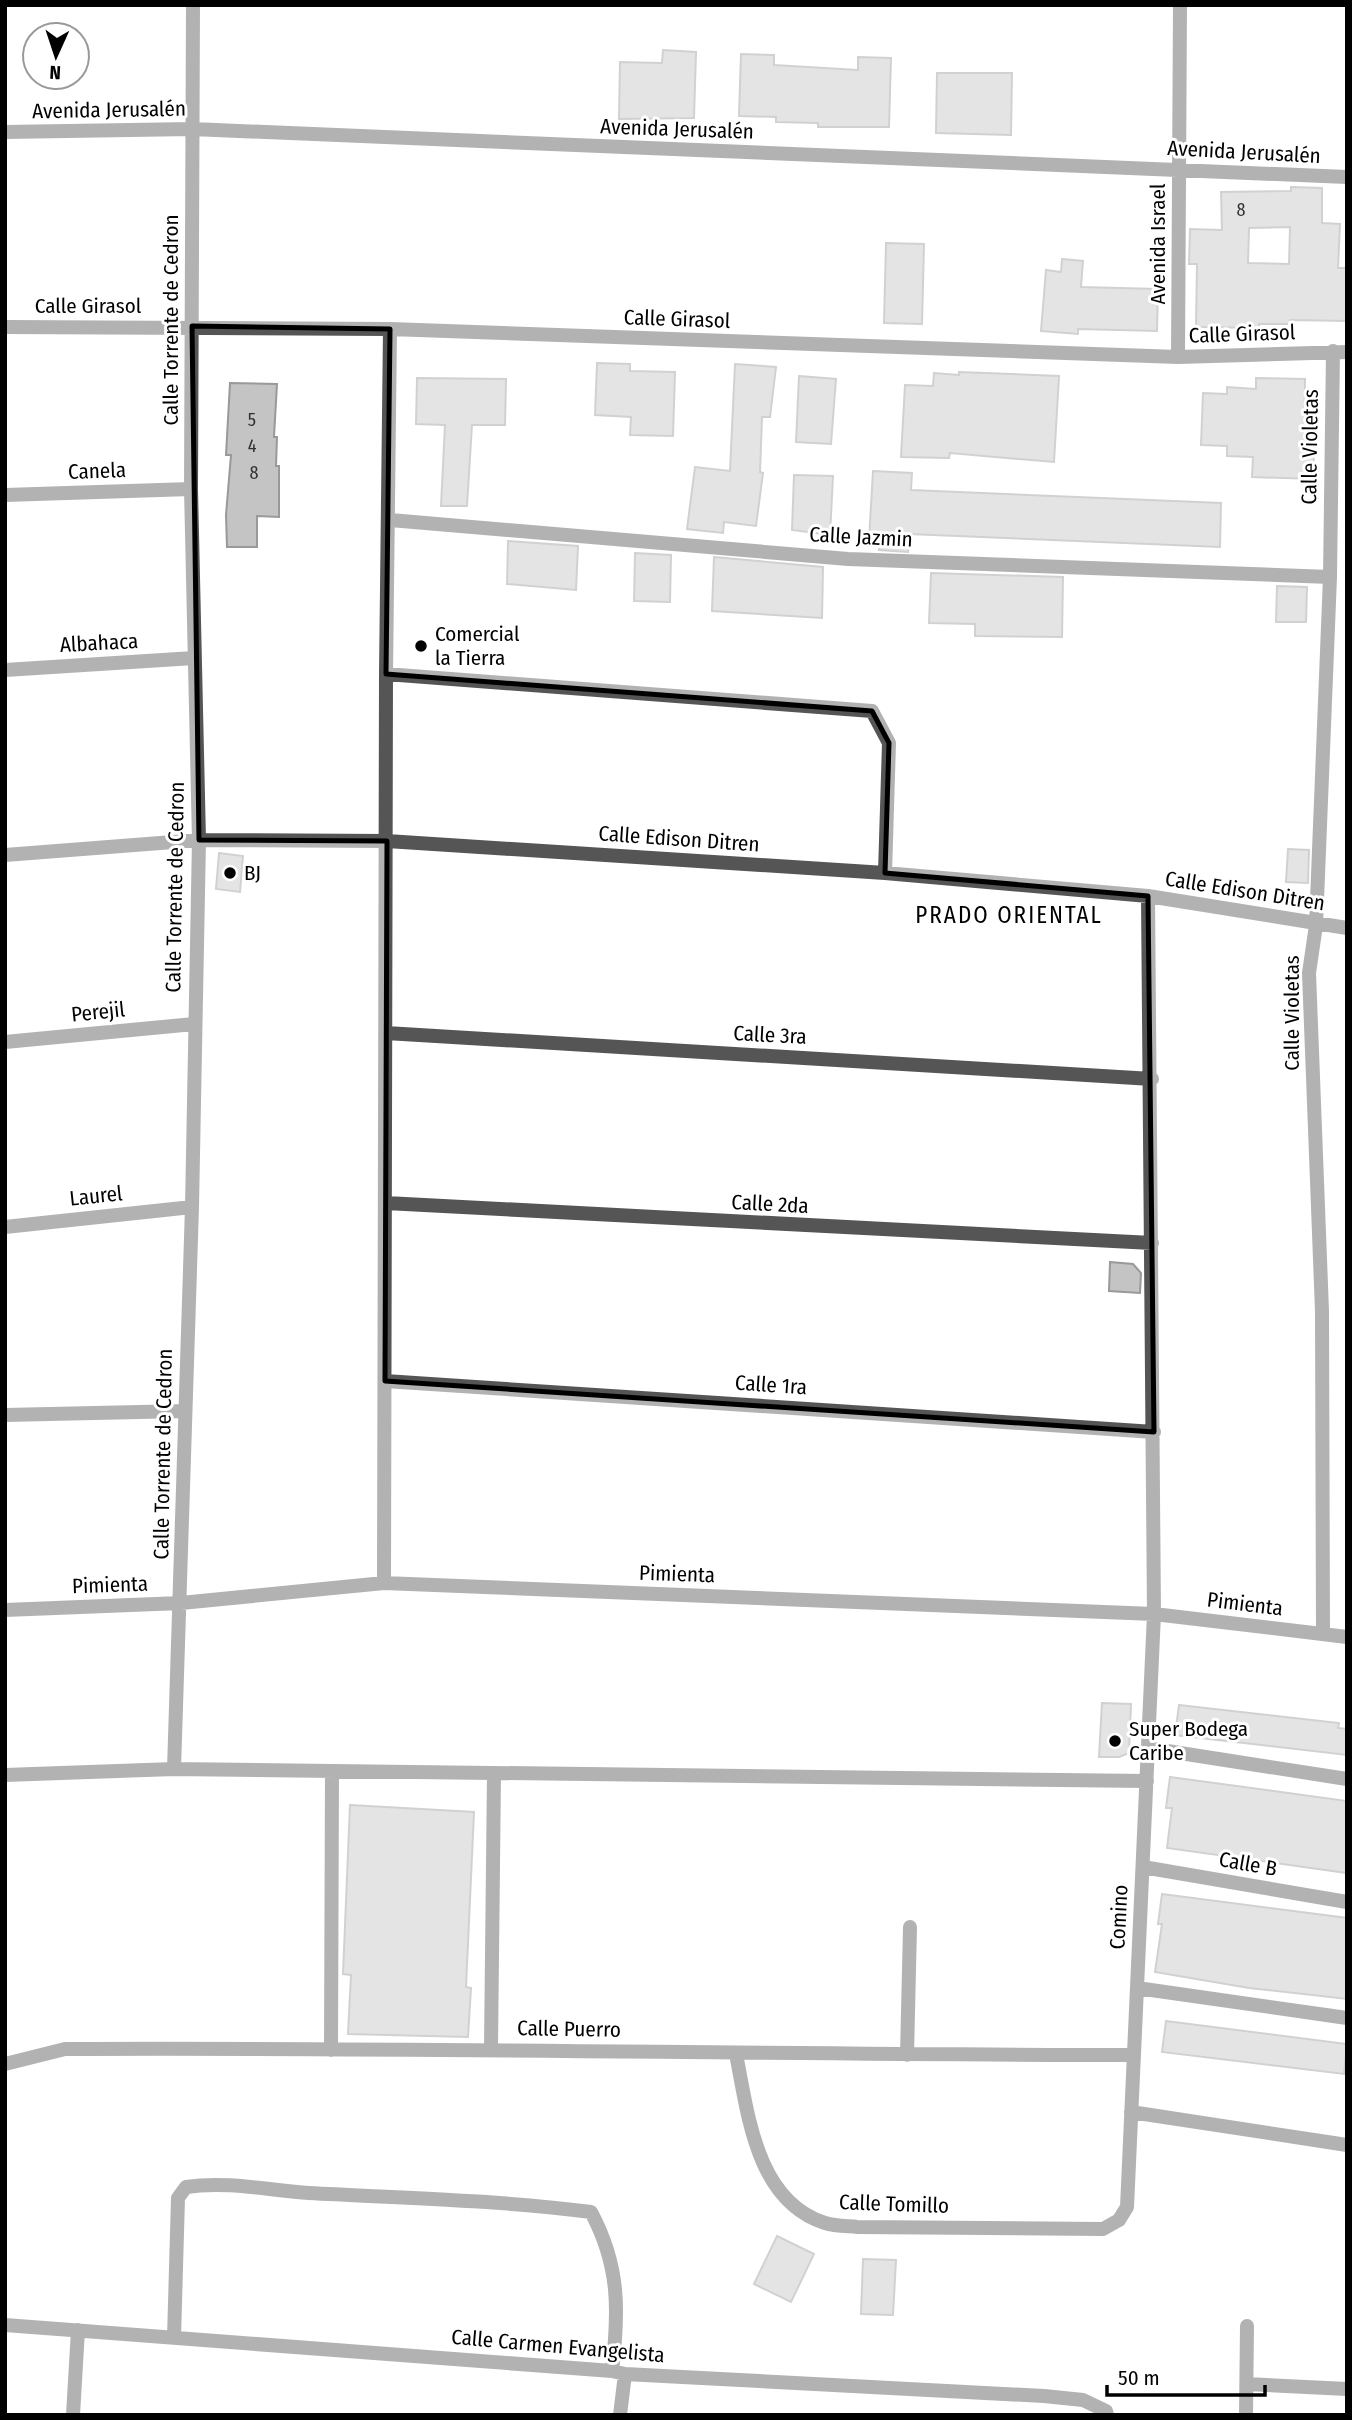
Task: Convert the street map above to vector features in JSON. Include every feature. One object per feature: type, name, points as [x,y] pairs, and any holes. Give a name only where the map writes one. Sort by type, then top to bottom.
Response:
[{"type":"street","name":"Calle Torrente de Cedron","points":[[174,1769],[192,1207],[198,840],[191,489],[193,5]]},
{"type":"street","name":"Avenida Israel","points":[[1178,357],[1180,5]]},
{"type":"street","name":"Avenida Jerusalén","points":[[5,132],[192,129],[533,146],[882,156],[1347,177]]},
{"type":"street","name":"Calle Girasol","points":[[5,327],[390,329],[1178,357],[1340,352]]},
{"type":"street","points":[[384,1583],[386,674],[390,520],[390,329]]},
{"type":"street","name":"Calle Violetas","points":[[1322,1634],[1322,1311],[1309,973],[1317,925],[1340,352]]},
{"type":"street","name":"Canela","points":[[5,495],[191,489]]},
{"type":"street","name":"Calle Jazmin","points":[[390,520],[848,559],[1330,577]]},
{"type":"street","name":"Albahaca","points":[[5,670],[194,658]]},
{"type":"street","points":[[386,674],[872,711],[889,743],[885,873]]},
{"type":"street","name":"Calle Edison Ditren","points":[[5,855],[198,840],[387,841],[885,873],[1148,896],[1347,928]]},
{"type":"street","name":"Comino","points":[[1119,2220],[1127,2207],[1154,1614],[1152,1079],[1148,896]]},
{"type":"street","name":"Perejil","points":[[5,1042],[194,1024]]},
{"type":"street","name":"Calle 3ra","points":[[386,1033],[1152,1079]]},
{"type":"street","name":"Calle 2da","points":[[386,1203],[1152,1243]]},
{"type":"street","name":"Laurel","points":[[5,1227],[192,1207]]},
{"type":"street","name":"Calle 1ra","points":[[385,1381],[1154,1432]]},
{"type":"street","points":[[5,1415],[184,1411]]},
{"type":"street","name":"Pimienta","points":[[5,1610],[181,1603],[384,1583],[1154,1614],[1347,1637]]},
{"type":"street","points":[[1148,1748],[1347,1779]]},
{"type":"street","points":[[5,1775],[174,1769],[1147,1781]]},
{"type":"street","points":[[331,2050],[332,1771]]},
{"type":"street","points":[[491,2048],[494,1773]]},
{"type":"street","name":"Calle B","points":[[1143,1867],[1347,1902]]},
{"type":"street","points":[[907,2055],[910,1927]]},
{"type":"street","points":[[1137,1988],[1347,2018]]},
{"type":"street","name":"Calle Puerro","points":[[5,2064],[65,2049],[491,2048],[736,2054],[1134,2055]]},
{"type":"street","name":"Calle Tomillo","points":[[736,2054],[751,2124],[775,2188],[803,2212],[825,2223],[857,2227],[1103,2229],[1119,2220]]},
{"type":"street","points":[[1131,2112],[1347,2145]]},
{"type":"street","points":[[174,2338],[178,2198],[187,2187],[209,2183],[260,2190],[538,2205],[591,2212],[607,2242],[617,2299],[620,2415]]},
{"type":"street","name":"Calle Carmen Evangelista","points":[[5,2325],[618,2372],[1044,2396],[1083,2400],[1106,2413]]},
{"type":"street","points":[[1246,2415],[1247,2326]]},
{"type":"street","points":[[73,2415],[78,2330]]},
{"type":"street","points":[[1247,2384],[1347,2389]]},
{"type":"highlighted area","points":[[192,326],[390,329],[386,674],[872,711],[889,743],[885,873],[1148,896],[1154,1432],[385,1381],[387,841],[199,840]]},
{"type":"building","points":[[663,50],[696,52],[694,118],[619,119],[620,62],[662,63]]},
{"type":"building","points":[[741,54],[774,55],[774,65],[858,70],[858,57],[891,58],[889,127],[818,127],[818,123],[776,122],[776,117],[739,116]]},
{"type":"building","points":[[937,73],[1012,73],[1011,135],[936,133]]},
{"type":"building","points":[[1291,187],[1322,188],[1322,223],[1340,224],[1338,268],[1347,268],[1347,321],[1290,320],[1290,324],[1259,324],[1259,328],[1196,327],[1197,264],[1189,264],[1190,229],[1222,230],[1221,192],[1291,191]],"holes":[[[1290,227],[1289,264],[1248,263],[1249,228]]]},
{"type":"building","points":[[886,243],[924,244],[922,324],[884,323]]},
{"type":"building","points":[[1062,259],[1083,261],[1081,287],[1158,289],[1157,331],[1078,329],[1078,334],[1041,331],[1046,270],[1061,272]]},
{"type":"building","points":[[597,363],[630,364],[630,371],[675,372],[673,436],[630,435],[631,417],[595,415]]},
{"type":"building","points":[[735,364],[776,367],[770,417],[762,417],[760,472],[763,473],[756,526],[724,522],[723,533],[687,529],[695,467],[730,471]]},
{"type":"building","points":[[959,372],[1059,376],[1054,462],[950,453],[949,458],[901,457],[905,385],[933,386],[934,373],[959,375]]},
{"type":"building","points":[[799,376],[836,379],[831,444],[796,442]]},
{"type":"building","points":[[417,378],[506,379],[505,425],[472,425],[467,506],[441,506],[445,425],[416,424]]},
{"type":"building","points":[[1256,378],[1305,379],[1304,448],[1314,448],[1313,479],[1252,477],[1253,457],[1227,456],[1227,446],[1201,445],[1203,393],[1227,394],[1227,387],[1256,389]]},
{"type":"building","points":[[230,383],[277,384],[274,437],[277,437],[276,466],[279,466],[279,517],[257,516],[257,547],[227,547],[226,515],[231,455],[226,455]]},
{"type":"building","points":[[873,471],[912,473],[911,490],[1221,503],[1220,547],[909,534],[908,552],[879,550],[880,541],[869,540]]},
{"type":"building","points":[[794,475],[833,476],[830,535],[792,530]]},
{"type":"building","points":[[508,541],[578,546],[576,590],[507,584]]},
{"type":"building","points":[[635,553],[671,555],[670,602],[634,601]]},
{"type":"building","points":[[714,557],[823,567],[822,618],[712,611]]},
{"type":"building","points":[[931,573],[1063,577],[1062,637],[975,636],[975,624],[929,623]]},
{"type":"building","points":[[1277,586],[1307,587],[1306,622],[1276,622]]},
{"type":"building","points":[[1288,849],[1309,850],[1308,883],[1286,882]]},
{"type":"building","name":"BJ","points":[[219,853],[243,856],[240,892],[216,889]]},
{"type":"building","points":[[1110,1262],[1133,1264],[1141,1273],[1140,1293],[1109,1291]]},
{"type":"building","points":[[1102,1703],[1131,1704],[1129,1753],[1119,1757],[1099,1757]]},
{"type":"building","points":[[1179,1705],[1339,1723],[1338,1728],[1347,1729],[1347,1755],[1175,1735]]},
{"type":"building","points":[[1170,1777],[1347,1801],[1347,1873],[1167,1848],[1172,1808],[1166,1808]]},
{"type":"building","points":[[350,1805],[474,1812],[466,1987],[471,1988],[468,2037],[348,2034],[351,1975],[343,1974]]},
{"type":"building","points":[[1162,1894],[1347,1918],[1347,1999],[1249,1988],[1155,1972],[1162,1924],[1158,1924]]},
{"type":"building","points":[[1166,2021],[1347,2044],[1344,2074],[1162,2052]]},
{"type":"building","points":[[777,2236],[814,2254],[791,2302],[754,2284]]},
{"type":"building","points":[[863,2259],[896,2260],[893,2315],[861,2314]]},
{"type":"place","name":"Comercial la Tierra","points":[[421,646]]},
{"type":"place","name":"BJ","points":[[230,873]]},
{"type":"place","name":"Super Bodega Caribe","points":[[1115,1741]]},
{"type":"district","name":"PRADO ORIENTAL","points":[[1009,915]]}]
